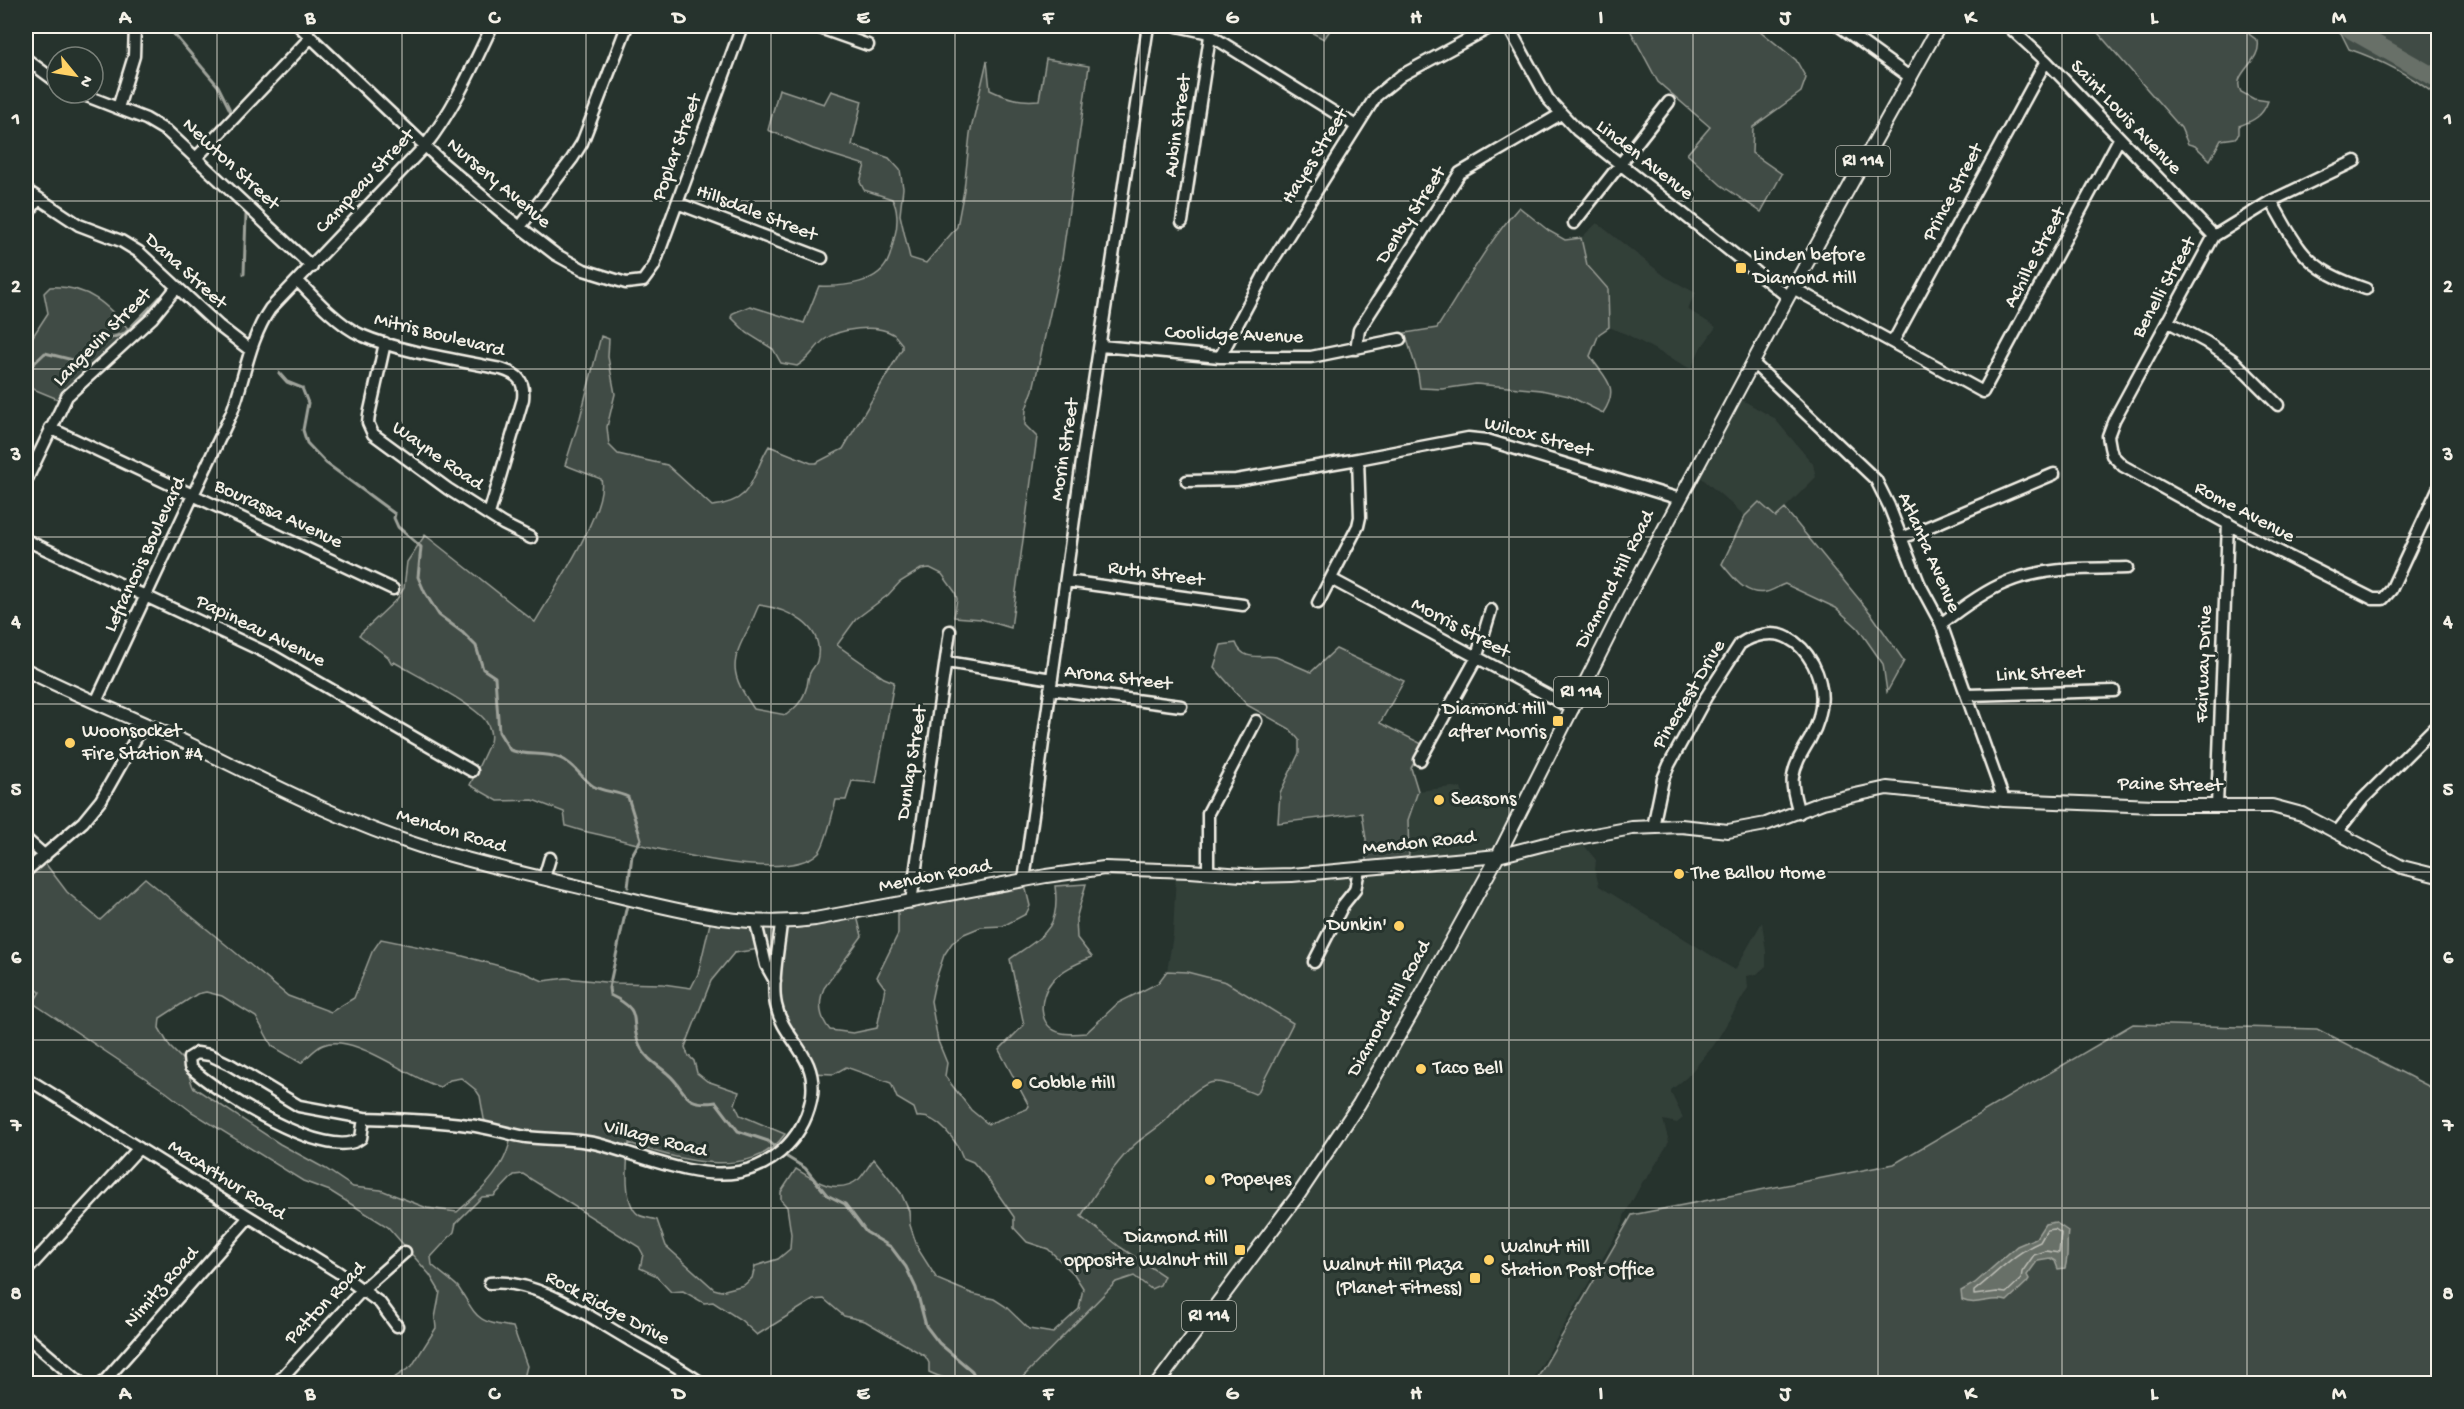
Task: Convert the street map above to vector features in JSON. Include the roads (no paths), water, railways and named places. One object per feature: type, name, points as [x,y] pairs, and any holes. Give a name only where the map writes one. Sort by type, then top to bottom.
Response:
[{"type":"main road","name":"Diamond Hill Road","points":[[1157,1383],[1260,1249],[1341,1132],[1413,1011],[1498,856],[1640,574],[1790,293],[1939,26]]},
{"type":"main road","name":"Mendon Road","points":[[26,670],[378,831],[419,846],[543,879],[678,910],[756,923],[781,923],[1024,880],[1122,867],[1256,876],[1359,870],[1498,856],[1632,828],[1682,826],[1728,831],[1766,824],[1823,802],[1887,788]]},
{"type":"main road","name":"Paine Street","points":[[1887,788],[2004,800],[2154,806],[2272,806],[2302,814],[2402,867],[2439,876]]},
{"type":"street","points":[[118,108],[134,56],[135,26]]},
{"type":"street","name":"Nursery Avenue","points":[[299,26],[425,146],[555,254],[584,270],[618,281],[633,283],[643,281]]},
{"type":"street","name":"Campeau Street","points":[[250,350],[256,332],[270,309],[425,146],[459,98],[492,26]]},
{"type":"street","points":[[520,227],[582,143],[627,26]]},
{"type":"street","name":"Poplar Street","points":[[643,281],[654,266],[742,26]]},
{"type":"street","points":[[814,26],[868,45]]},
{"type":"street","name":"Morin Street","points":[[1024,880],[1148,26]]},
{"type":"street","points":[[1177,26],[1205,32],[1356,126]]},
{"type":"street","name":"Hayes Street","points":[[1220,357],[1266,271],[1356,126],[1382,89],[1402,75],[1494,26]]},
{"type":"street","name":"Linden Avenue","points":[[1508,26],[1541,87],[1561,114],[1590,142],[1790,293]]},
{"type":"street","points":[[1839,26],[1911,78]]},
{"type":"street","name":"Saint Louis Avenue","points":[[2008,26],[2046,62],[2214,236]]},
{"type":"street","name":"Aubin Street","points":[[1182,222],[1210,36]]},
{"type":"street","points":[[197,157],[311,37]]},
{"type":"street","points":[[26,59],[45,73]]},
{"type":"street","name":"Prince Street","points":[[1893,342],[2046,62]]},
{"type":"street","points":[[1574,222],[1669,102]]},
{"type":"street","name":"Newton Street","points":[[105,103],[146,119],[168,132],[312,267]]},
{"type":"street","name":"Denby Street","points":[[1356,349],[1359,330],[1460,172],[1561,114]]},
{"type":"street","name":"Achille Street","points":[[1893,342],[1983,392],[2119,139]]},
{"type":"street","name":"Benelli Street","points":[[2108,436],[2114,420],[2214,236],[2271,201],[2355,161]]},
{"type":"street","name":"Dana Street","points":[[26,190],[79,225],[131,246],[234,340],[250,350]]},
{"type":"street","points":[[26,217],[38,199]]},
{"type":"street","points":[[2271,201],[2301,251],[2320,268],[2341,281],[2366,289]]},
{"type":"street","name":"Hillsdale Street","points":[[677,203],[822,258]]},
{"type":"street","name":"Mitris Boulevard","points":[[298,281],[347,327],[362,335],[385,343],[508,371],[522,381],[523,399],[489,514]]},
{"type":"street","name":"Langevin Street","points":[[26,482],[67,396],[152,318],[177,287]]},
{"type":"street","points":[[1790,293],[1893,342]]},
{"type":"street","points":[[2167,321],[2206,342],[2234,361],[2278,405]]},
{"type":"street","name":"Coolidge Avenue","points":[[1101,345],[1220,357],[1311,357],[1400,339]]},
{"type":"street","name":"Wayne Road","points":[[385,343],[369,415],[368,423],[373,434],[448,489],[531,538]]},
{"type":"street","name":"Lefrancois Boulevard","points":[[96,702],[227,423],[241,387],[250,350]]},
{"type":"street","name":"Atlanta Avenue","points":[[1753,363],[1876,480],[1902,538],[1918,583],[1941,624],[2004,800]]},
{"type":"street","name":"Bourassa Avenue","points":[[51,428],[393,588]]},
{"type":"street","name":"Rome Avenue","points":[[2108,436],[2112,455],[2123,466],[2270,547],[2373,599],[2383,598],[2391,590],[2439,489]]},
{"type":"street","name":"Wilcox Street","points":[[1186,481],[1236,480],[1468,438],[1488,440],[1680,499]]},
{"type":"street","points":[[1318,603],[1358,526],[1360,517],[1358,459]]},
{"type":"street","points":[[1902,538],[2055,474]]},
{"type":"street","name":"Fairway Drive","points":[[2217,806],[2228,523]]},
{"type":"street","name":"Papineau Avenue","points":[[26,540],[273,656],[472,771]]},
{"type":"street","points":[[1941,624],[1960,609],[2007,582],[2077,568],[2127,568]]},
{"type":"street","name":"Morris Street","points":[[1331,579],[1476,659],[1573,709]]},
{"type":"street","name":"Ruth Street","points":[[1066,581],[1242,605]]},
{"type":"street","points":[[1420,760],[1476,659],[1491,610]]},
{"type":"street","name":"Dunlap Street","points":[[910,902],[950,631]]},
{"type":"street","name":"Pinecrest Drive","points":[[1653,827],[1663,779],[1706,697],[1740,644],[1762,635],[1788,637],[1798,644],[1807,653],[1821,681],[1823,702],[1815,730],[1797,763],[1792,779],[1798,813]]},
{"type":"street","name":"Arona Street","points":[[947,662],[1051,684],[1181,706]]},
{"type":"street","name":"Link Street","points":[[1967,695],[2114,691]]},
{"type":"street","points":[[1208,872],[1208,813],[1256,721]]},
{"type":"street","points":[[26,871],[83,822],[101,800],[144,724]]},
{"type":"street","points":[[2337,832],[2363,799],[2439,724]]},
{"type":"street","points":[[26,839],[45,856]]},
{"type":"street","points":[[543,879],[550,858]]},
{"type":"street","points":[[1314,962],[1343,904],[1355,890],[1359,870]]},
{"type":"street","name":"Village Road","points":[[756,923],[766,964],[775,981]]},
{"type":"street","name":"Village Road","points":[[364,1118],[361,1138],[354,1144],[342,1146],[306,1136],[279,1125],[205,1081],[190,1067],[189,1058],[197,1053],[210,1055],[299,1106],[364,1118],[469,1125],[523,1137],[597,1143],[653,1162],[701,1171],[728,1173],[753,1168],[773,1159],[795,1137],[807,1112],[812,1094],[810,1066],[786,1029],[775,1002],[781,923]]},
{"type":"street","name":"MacArthur Road","points":[[26,1078],[363,1289],[380,1303],[397,1326]]},
{"type":"street","points":[[26,1271],[139,1148]]},
{"type":"street","name":"Nimitz Road","points":[[102,1383],[249,1217]]},
{"type":"street","name":"Patton Road","points":[[276,1383],[363,1289],[405,1252]]},
{"type":"street","name":"Rock Ridge Drive","points":[[490,1283],[522,1286],[558,1300],[703,1383]]},
{"type":"street","points":[[26,1336],[82,1383]]},
{"type":"water","points":[[2055,1222],[2068,1231],[2065,1268],[2058,1269],[2055,1261],[2050,1258],[2038,1260],[2027,1275],[2029,1279],[2027,1282],[2007,1301],[1968,1302],[1962,1300],[1961,1291],[1975,1283],[2017,1246],[2036,1238],[2045,1224]]},
{"type":"waterway","points":[[167,26],[218,86],[231,112]]},
{"type":"waterway","points":[[2347,26],[2438,79]]},
{"type":"waterway","points":[[244,274],[246,215]]},
{"type":"waterway","points":[[26,371],[45,353],[73,360],[100,342],[125,333],[160,297]]},
{"type":"waterway","points":[[279,373],[287,382],[302,388],[308,403],[303,430],[307,443],[326,463],[395,514],[394,518],[398,527],[421,547],[418,577],[425,593],[439,615],[476,646],[483,669],[495,677],[499,732],[510,750],[560,758],[570,764],[593,786],[628,797],[641,839],[632,855],[628,887]]},
{"type":"waterway","points":[[627,905],[609,988],[610,995],[622,1001],[633,1012],[635,1030],[643,1052],[668,1074],[691,1100],[705,1103],[716,1102],[738,1131],[768,1141],[775,1147]]},
{"type":"waterway","points":[[787,1157],[805,1168],[827,1195],[845,1204],[866,1232],[891,1247],[906,1267],[916,1288],[926,1326],[939,1343],[972,1371],[978,1384]]},
{"type":"place","name":"Linden before Diamond Hill","points":[[1741,268]]},
{"type":"place","name":"Diamond Hill after Morris","points":[[1558,721]]},
{"type":"place","name":"Woonsocket Fire Station #4","points":[[70,743]]},
{"type":"place","name":"Seasons","points":[[1439,800]]},
{"type":"place","name":"The Ballou Home","points":[[1679,874]]},
{"type":"place","name":"Dunkin'","points":[[1399,926]]},
{"type":"place","name":"Taco Bell","points":[[1421,1069]]},
{"type":"place","name":"Cobble Hill","points":[[1017,1084]]},
{"type":"place","name":"Popeyes","points":[[1210,1180]]},
{"type":"place","name":"Diamond Hill opposite Walnut Hill","points":[[1240,1250]]},
{"type":"place","name":"Walnut Hill Station Post Office","points":[[1489,1260]]},
{"type":"place","name":"Walnut Hill Plaza (Planet Fitness)","points":[[1475,1278]]}]
